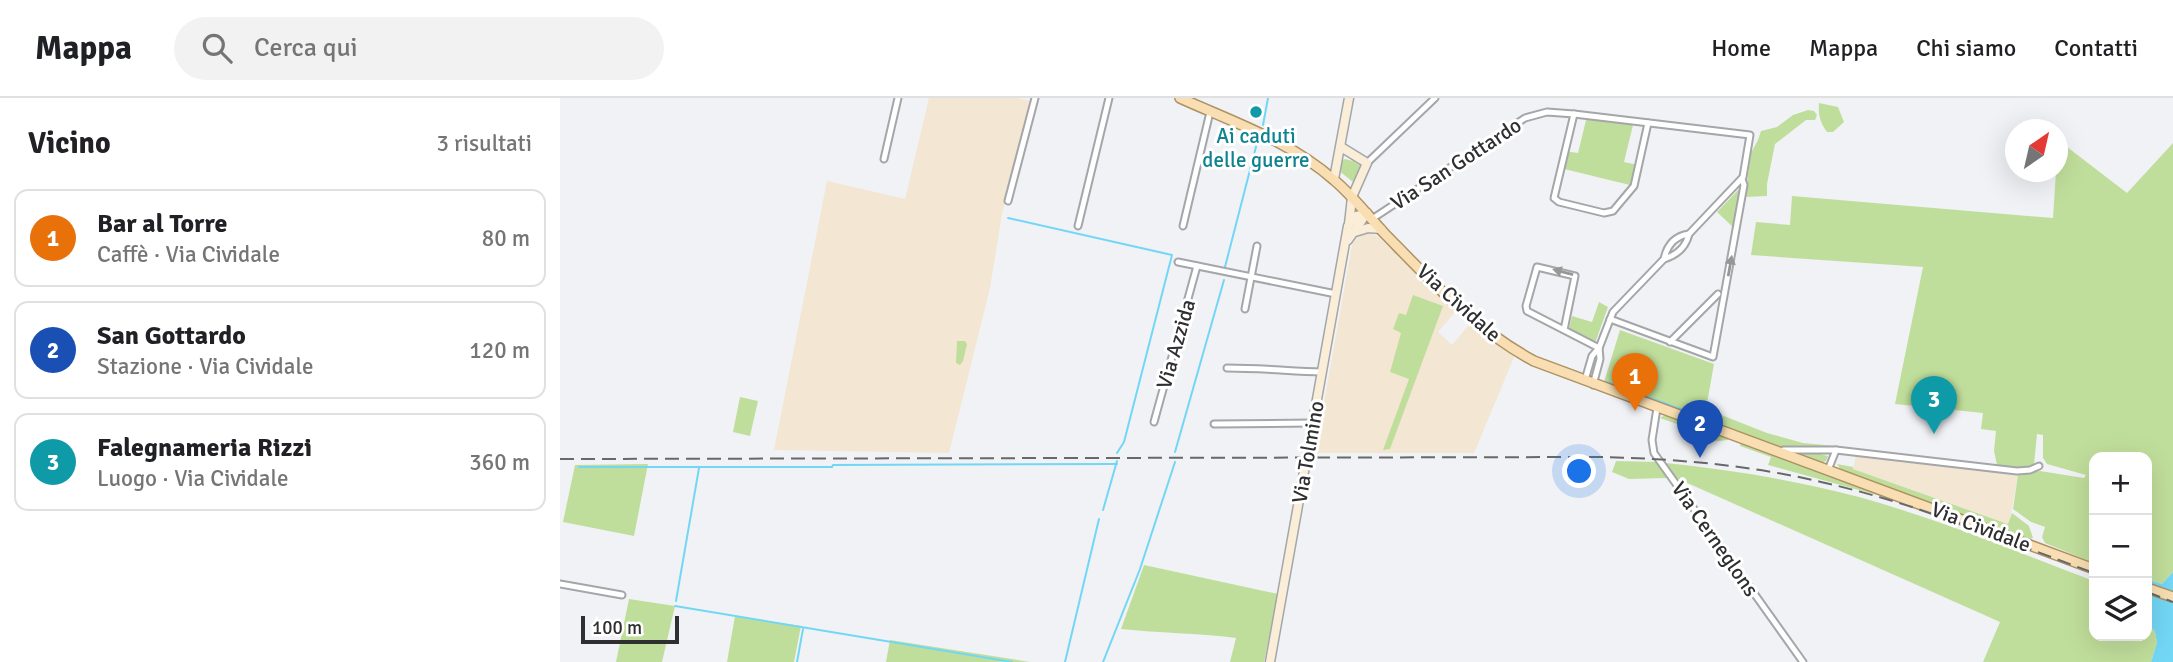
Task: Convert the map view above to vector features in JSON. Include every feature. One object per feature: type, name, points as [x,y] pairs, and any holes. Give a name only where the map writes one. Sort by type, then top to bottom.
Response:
[{"type":"main road","name":"Via Cividale","points":[[1180,98],[1280,142],[1334,179],[1455,304],[1486,330],[1534,361],[2089,567]]},
{"type":"main road","points":[[2152,590],[2173,597]]},
{"type":"street","points":[[884,159],[898,98]]},
{"type":"street","points":[[1008,201],[1035,98]]},
{"type":"street","points":[[1078,226],[1109,98]]},
{"type":"street","points":[[1334,179],[1349,98]]},
{"type":"street","points":[[1340,151],[1367,163],[1435,98]]},
{"type":"street","points":[[1183,226],[1210,112]]},
{"type":"street","name":"Via San Gottardo","points":[[1369,216],[1525,118],[1548,112],[1750,135],[1742,179]]},
{"type":"street","points":[[1574,114],[1554,198],[1559,202],[1604,213],[1613,211],[1632,190],[1648,123]]},
{"type":"street","points":[[1311,162],[1329,164],[1340,151]]},
{"type":"street","name":"Via Tolmino","points":[[1270,662],[1350,230],[1352,197],[1367,163]]},
{"type":"street","points":[[1588,383],[1600,359],[1599,348],[1616,309],[1664,259],[1674,256],[1687,243],[1689,234],[1742,179]]},
{"type":"street","points":[[1610,319],[1713,357],[1744,186],[1742,179]]},
{"type":"street","name":"Via Tolmino","points":[[1350,230],[1369,216]]},
{"type":"street","points":[[1350,230],[1381,229]]},
{"type":"street","points":[[1664,259],[1666,249],[1679,235],[1689,234]]},
{"type":"street","points":[[1245,309],[1256,246]]},
{"type":"street","points":[[1178,262],[1337,294]]},
{"type":"street","name":"Via Azzida","points":[[1154,422],[1198,265]]},
{"type":"street","points":[[1564,330],[1575,277],[1573,274],[1537,267],[1526,309],[1564,330],[1599,348]]},
{"type":"street","points":[[1670,342],[1718,294]]},
{"type":"street","points":[[1227,368],[1322,372]]},
{"type":"street","name":"Via Cerneglons","points":[[1657,408],[1652,440],[1656,456],[1803,662]]},
{"type":"street","points":[[1214,424],[1313,423]]},
{"type":"street","name":"Via Cividale","points":[[1773,450],[1836,450],[2017,471],[2039,466]]},
{"type":"street","points":[[1828,470],[1836,450]]},
{"type":"street","points":[[560,584],[622,595]]},
{"type":"shaded area","points":[[929,98],[1018,98],[1031,101],[1002,214],[990,288],[949,453],[774,450],[827,181],[905,199]]},
{"type":"shaded area","points":[[1369,233],[1379,237],[1455,312],[1438,332],[1452,345],[1469,325],[1514,357],[1474,453],[1315,453],[1352,245],[1359,236]]},
{"type":"shaded area","points":[[1856,456],[2018,475],[2009,524],[1853,469]]},
{"type":"green space","points":[[1819,103],[1838,107],[1844,122],[1833,132],[1827,132],[1823,125],[1819,115]]},
{"type":"green space","points":[[1808,110],[1817,115],[1815,120],[1806,120],[1775,144],[1767,196],[1745,197],[1751,153],[1761,131],[1777,127],[1793,115]]},
{"type":"green space","points":[[1587,116],[1634,121],[1624,162],[1638,165],[1634,186],[1560,168],[1564,151],[1578,153]]},
{"type":"green space","points":[[2173,143],[2173,572],[2162,584],[2152,581],[2152,452],[2089,452],[2089,561],[2045,543],[2042,537],[2045,527],[2031,522],[2013,509],[2018,475],[2040,471],[2084,478],[2086,475],[2047,464],[2043,458],[2043,435],[2037,434],[2034,465],[2027,468],[1997,465],[1994,451],[1996,431],[1981,429],[1983,413],[1895,404],[1923,267],[1751,255],[1756,222],[1790,225],[1792,196],[2053,218],[2055,182],[2068,182],[2068,148],[2127,193]]},
{"type":"green space","points":[[1345,159],[1361,166],[1353,182],[1338,170],[1341,161]]},
{"type":"green space","points":[[1742,186],[1734,228],[1717,212]]},
{"type":"green space","points":[[1413,295],[1443,306],[1390,449],[1383,450],[1409,379],[1390,372],[1401,333],[1393,329],[1399,313],[1406,315]]},
{"type":"green space","points":[[1599,302],[1608,307],[1595,343],[1569,329],[1572,316],[1592,322]]},
{"type":"green space","points":[[1620,330],[1714,364],[1706,409],[1767,433],[1803,443],[1836,446],[1771,444],[1604,382]]},
{"type":"green space","points":[[957,341],[965,341],[967,344],[960,365],[956,363]]},
{"type":"green space","points":[[740,397],[758,401],[750,436],[733,432]]},
{"type":"green space","points":[[1665,415],[1727,437],[1728,440],[1709,442],[1707,431],[1660,418]]},
{"type":"green space","points":[[1741,442],[1895,500],[1768,465],[1771,457],[1740,446]]},
{"type":"green space","points":[[1799,452],[1828,456],[1826,461],[1821,463],[1798,455]]},
{"type":"green space","points":[[1616,461],[1656,462],[1667,478],[1629,479],[1612,472]]},
{"type":"green space","points":[[1666,463],[1763,476],[1859,497],[1948,526],[2089,579],[2089,641],[2152,641],[2152,629],[2157,643],[2151,662],[1983,662],[2000,622],[1676,478]]},
{"type":"green space","points":[[648,464],[634,536],[563,522],[575,465]]},
{"type":"green space","points":[[1837,464],[1853,467],[2008,524],[2012,513],[2029,526],[2033,538],[1841,470]]},
{"type":"green space","points":[[1144,565],[1278,594],[1264,662],[1230,662],[1236,638],[1121,629]]},
{"type":"green space","points":[[629,599],[675,606],[662,662],[616,662]]},
{"type":"green space","points":[[735,616],[801,626],[794,662],[727,662]]},
{"type":"green space","points":[[890,640],[1030,662],[886,662]]},
{"type":"water","points":[[2173,572],[2173,662],[2151,662],[2157,643],[2152,629],[2152,581],[2162,584]]},
{"type":"waterway","points":[[1263,125],[1268,98]]},
{"type":"waterway","points":[[1225,267],[1258,139]]},
{"type":"waterway","points":[[1008,218],[1172,255],[1124,442],[1117,453]]},
{"type":"waterway","points":[[1175,452],[1224,280]]},
{"type":"waterway","points":[[1607,382],[1702,417]]},
{"type":"waterway","points":[[1103,510],[1117,461]]},
{"type":"waterway","points":[[1103,662],[1140,569],[1175,462]]},
{"type":"waterway","points":[[579,467],[1117,464]]},
{"type":"waterway","points":[[676,601],[699,468]]},
{"type":"waterway","points":[[1065,662],[1099,519]]},
{"type":"waterway","points":[[675,606],[1012,662]]},
{"type":"waterway","points":[[797,662],[803,629]]},
{"type":"railway","points":[[560,459],[1604,457],[1686,461],[1794,476],[1891,500],[2089,571]]},
{"type":"railway","points":[[2152,594],[2173,602]]},
{"type":"place","name":"Ai caduti delle guerre","points":[[1256,112]]},
{"type":"place","name":"Bar al Torre","points":[[1635,411]]},
{"type":"place","name":"Falegnameria Rizzi","points":[[1934,434]]},
{"type":"place","name":"San Gottardo","points":[[1700,458]]}]
